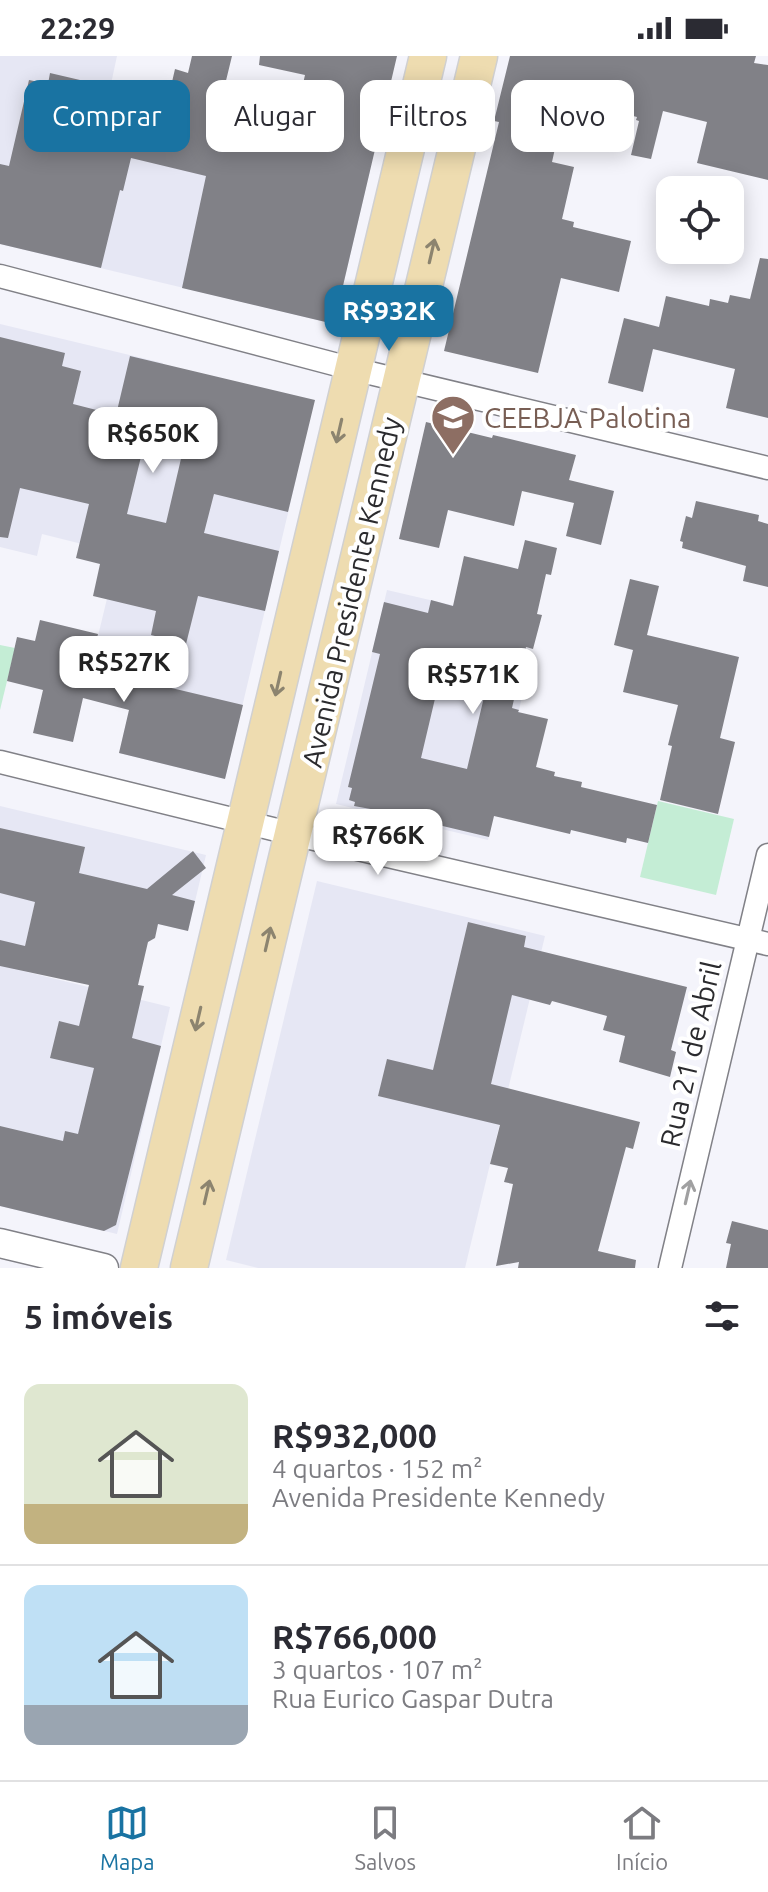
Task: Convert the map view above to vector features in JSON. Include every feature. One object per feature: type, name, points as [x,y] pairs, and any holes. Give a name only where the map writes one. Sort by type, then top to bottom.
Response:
[{"type":"main road","name":"Avenida Presidente Kennedy","points":[[139,1268],[428,56]]},
{"type":"main road","name":"Avenida Presidente Kennedy","points":[[189,1268],[479,56]]},
{"type":"street","points":[[0,276],[353,369],[768,468]]},
{"type":"street","points":[[0,762],[758,942]]},
{"type":"street","name":"Rua 21 de Abril","points":[[670,1268],[758,942],[768,855]]},
{"type":"street","points":[[0,1243],[104,1268]]},
{"type":"shaded area","points":[[0,56],[117,56],[112,80],[24,80],[24,152],[190,152],[190,127],[206,131],[206,152],[292,152],[370,171],[334,324],[0,244]]},
{"type":"shaded area","points":[[0,324],[163,363],[145,438],[297,475],[225,779],[119,753],[136,681],[144,681],[145,678],[91,665],[118,553],[42,534],[37,556],[0,547]]},
{"type":"shaded area","points":[[387,590],[477,611],[462,674],[524,689],[488,840],[336,804]]},
{"type":"shaded area","points":[[0,806],[206,855],[188,931],[37,895],[19,970],[170,1007],[117,1234],[0,1206]]},
{"type":"shaded area","points":[[317,881],[545,936],[465,1268],[258,1268],[226,1260]]},
{"type":"green space","points":[[0,645],[15,648],[0,710]]},
{"type":"green space","points":[[658,801],[734,819],[716,895],[640,877]]},
{"type":"building","points":[[192,56],[232,56],[226,80],[206,80],[206,152],[344,152],[344,80],[304,80],[305,75],[259,65],[260,56],[397,56],[391,80],[360,80],[360,152],[374,152],[334,324],[182,288],[206,176],[131,158],[101,268],[0,244],[0,164],[9,166],[24,102],[24,152],[190,152],[190,80],[172,80],[175,69],[188,73]]},
{"type":"building","points":[[510,56],[756,56],[754,63],[768,65],[768,180],[697,163],[707,122],[663,111],[651,159],[631,155],[639,121],[634,116],[634,80],[511,80],[511,152],[554,152],[552,162],[574,167],[562,219],[574,222],[573,227],[631,241],[619,292],[561,278],[538,373],[444,351],[492,152],[495,152],[499,122],[495,121]]},
{"type":"building","points":[[50,73],[80,80],[49,80]]},
{"type":"building","points":[[760,258],[768,259],[768,418],[726,408],[735,369],[653,349],[643,392],[608,383],[624,318],[659,327],[666,296],[709,306],[710,299],[728,303],[730,295],[750,299]]},
{"type":"building","points":[[0,337],[65,353],[62,366],[81,371],[73,404],[116,415],[130,356],[315,400],[288,512],[214,494],[204,533],[279,551],[265,611],[198,596],[186,644],[151,635],[156,611],[93,596],[100,564],[76,558],[89,504],[20,488],[8,538],[0,537]],"holes":[[[149,424],[187,433],[166,523],[127,514]]]},
{"type":"building","points":[[426,422],[576,455],[569,480],[614,491],[601,545],[566,536],[574,503],[522,491],[514,526],[448,510],[439,548],[399,539]]},
{"type":"building","points":[[696,501],[759,515],[758,521],[768,524],[768,587],[743,581],[746,566],[682,548],[683,542],[680,541],[686,516],[692,518]]},
{"type":"building","points":[[525,540],[557,548],[551,575],[546,574],[537,614],[542,615],[533,649],[526,647],[512,708],[548,719],[536,767],[555,772],[554,776],[582,782],[581,787],[657,805],[648,843],[627,838],[626,843],[571,830],[570,834],[494,816],[489,837],[430,823],[431,820],[354,806],[355,802],[349,800],[352,788],[348,787],[380,654],[372,652],[384,602],[428,613],[431,600],[453,606],[464,556],[518,569]],"holes":[[[442,669],[488,680],[467,769],[421,758]]]},
{"type":"building","points":[[630,579],[659,586],[647,635],[739,657],[720,738],[735,742],[718,814],[660,800],[678,705],[623,692],[633,650],[614,645]]},
{"type":"building","points":[[40,620],[98,634],[91,665],[105,669],[104,672],[243,705],[225,779],[119,753],[129,710],[83,698],[73,742],[33,733],[43,690],[7,681],[17,637],[35,641]]},
{"type":"building","points":[[0,828],[85,847],[79,873],[147,889],[193,851],[206,868],[172,895],[195,901],[188,931],[158,924],[155,938],[148,942],[138,985],[144,986],[132,1038],[161,1046],[116,1225],[104,1231],[0,1206],[0,1126],[63,1141],[65,1131],[78,1134],[94,1068],[50,1058],[59,1021],[79,1026],[89,985],[0,966],[0,940],[25,946],[35,902],[0,893]]},
{"type":"building","points":[[468,922],[526,936],[524,947],[687,987],[671,1050],[676,1052],[670,1077],[619,1062],[625,1036],[603,1030],[607,1016],[552,1001],[550,1005],[512,995],[491,1084],[640,1122],[633,1149],[626,1147],[598,1251],[636,1260],[635,1268],[518,1268],[519,1262],[496,1266],[513,1184],[504,1182],[508,1168],[490,1164],[500,1125],[378,1096],[387,1059],[433,1070]]},
{"type":"building","points":[[732,1221],[768,1230],[768,1268],[726,1268],[731,1244],[726,1243]]},
{"type":"place","name":"CEEBJA Palotina","points":[[453,456]]}]
